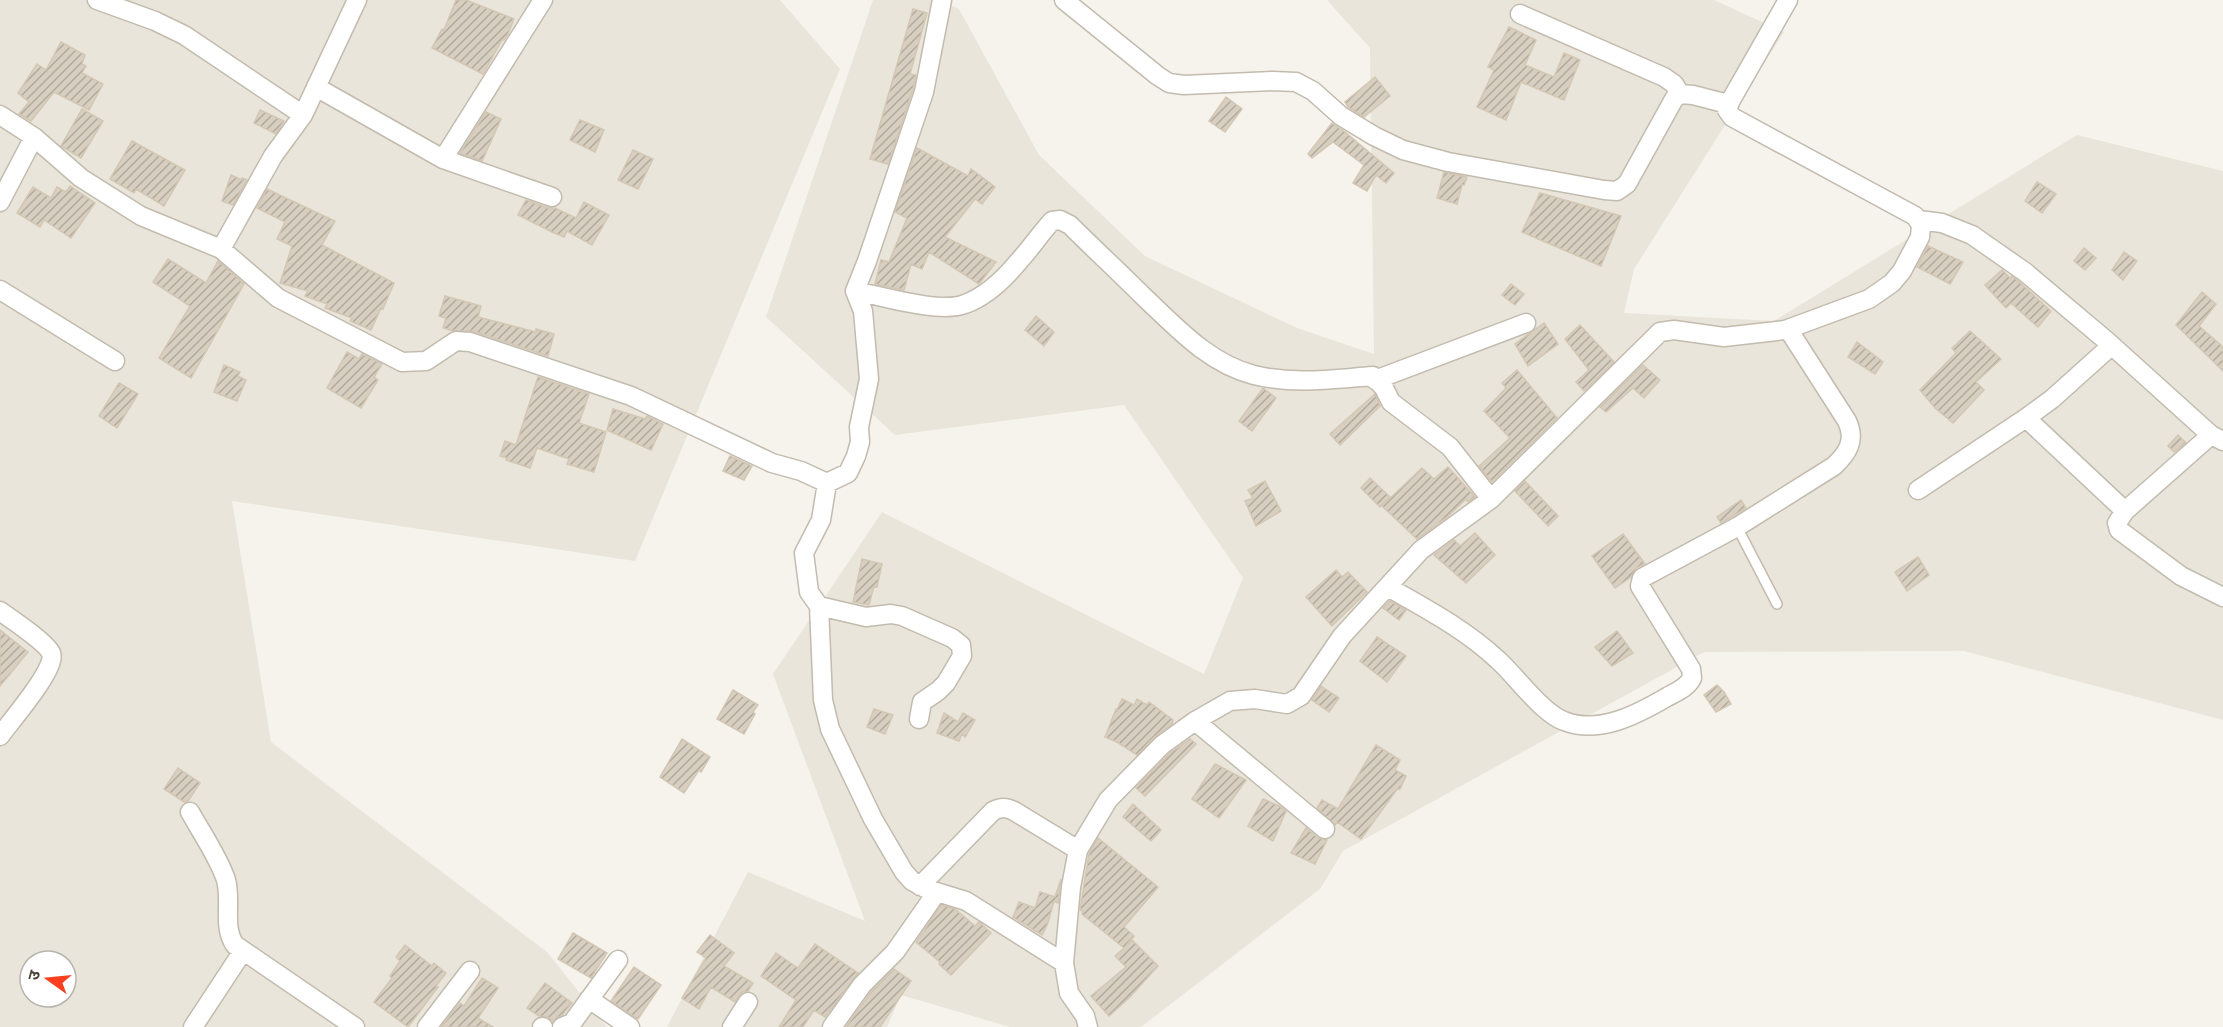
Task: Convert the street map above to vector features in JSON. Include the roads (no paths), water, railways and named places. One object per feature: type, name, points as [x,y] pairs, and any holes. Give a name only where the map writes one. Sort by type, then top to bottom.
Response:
[{"type":"street","points":[[97,0],[184,35],[303,115]]},
{"type":"street","points":[[221,249],[273,156],[303,115],[357,0]]},
{"type":"street","points":[[443,159],[543,0]]},
{"type":"street","points":[[827,483],[848,473],[860,442],[859,427],[869,379],[863,311],[855,291],[924,92],[942,0]]},
{"type":"street","points":[[1064,0],[1158,76],[1169,82],[1184,85],[1296,82],[1313,91],[1341,116],[1374,136],[1404,150],[1448,162],[1604,190],[1617,190],[1627,184],[1674,99],[1680,94],[1728,104]]},
{"type":"street","points":[[1088,1027],[1085,1016],[1069,993],[1064,963],[1071,886],[1078,850],[1108,800],[1162,745],[1195,721],[1230,701],[1242,699],[1287,704],[1294,702],[1301,696],[1342,636],[1421,550],[1491,499],[1660,332],[1674,330],[1735,337],[1788,329],[1869,299],[1892,283],[1902,271],[1920,237],[1919,220],[1915,216],[1732,117],[1728,110],[1728,104],[1788,0]]},
{"type":"street","points":[[1521,14],[1664,77],[1674,84],[1680,94]]},
{"type":"street","points":[[316,87],[443,159],[552,197]]},
{"type":"street","points":[[0,115],[34,137],[81,178],[141,216],[221,249],[278,298],[402,362],[426,361],[448,344],[456,341],[470,342],[631,396],[772,463],[801,471],[827,483]]},
{"type":"street","points":[[0,202],[34,137]]},
{"type":"street","points":[[855,291],[933,306],[964,305],[993,288],[1052,222],[1060,220],[1070,225],[1196,344],[1222,363],[1240,371],[1272,379],[1328,381],[1373,376],[1384,388],[1392,402],[1450,447],[1491,499]]},
{"type":"street","points":[[1919,220],[1942,223],[1957,228],[1987,245],[2025,272],[2217,438],[2118,519],[2119,530],[2181,576],[2223,597]]},
{"type":"street","points":[[0,290],[114,361]]},
{"type":"street","points":[[1375,380],[1526,323]]},
{"type":"street","points":[[1388,586],[1455,625],[1497,659],[1557,718],[1566,722],[1595,725],[1615,721],[1644,711],[1690,682],[1691,669],[1643,591],[1641,582],[1646,574],[1737,527],[1833,466],[1842,459],[1851,444],[1851,429],[1847,421],[1788,329]]},
{"type":"street","points":[[1918,490],[2052,399],[2112,346]]},
{"type":"street","points":[[2026,418],[2125,511]]},
{"type":"street","points":[[827,483],[821,520],[804,554],[809,592],[819,606],[824,700],[830,729],[873,819],[904,872],[920,886],[966,900],[1064,963]]},
{"type":"street","points":[[819,606],[866,617],[891,614],[902,616],[952,638],[961,645],[963,652],[959,662],[942,687],[922,702],[919,719]]},
{"type":"street","points":[[0,610],[45,645],[52,658],[51,665],[45,674],[0,736]]},
{"type":"street","points":[[1195,721],[1325,829]]},
{"type":"street","points":[[920,886],[993,811],[999,808],[1004,807],[1014,811],[1078,850]]},
{"type":"street","points":[[190,812],[225,876],[229,897],[229,934],[236,945],[326,1019],[355,1027]]},
{"type":"street","points":[[832,1027],[862,986],[895,952],[938,892]]},
{"type":"street","points":[[193,1027],[243,951]]},
{"type":"street","points":[[562,1027],[572,1023],[618,960]]},
{"type":"street","points":[[428,1027],[470,971]]},
{"type":"street","points":[[589,999],[630,1027]]},
{"type":"street","points":[[732,1027],[748,1002]]},
{"type":"lane","points":[[1737,527],[1777,604]]}]
